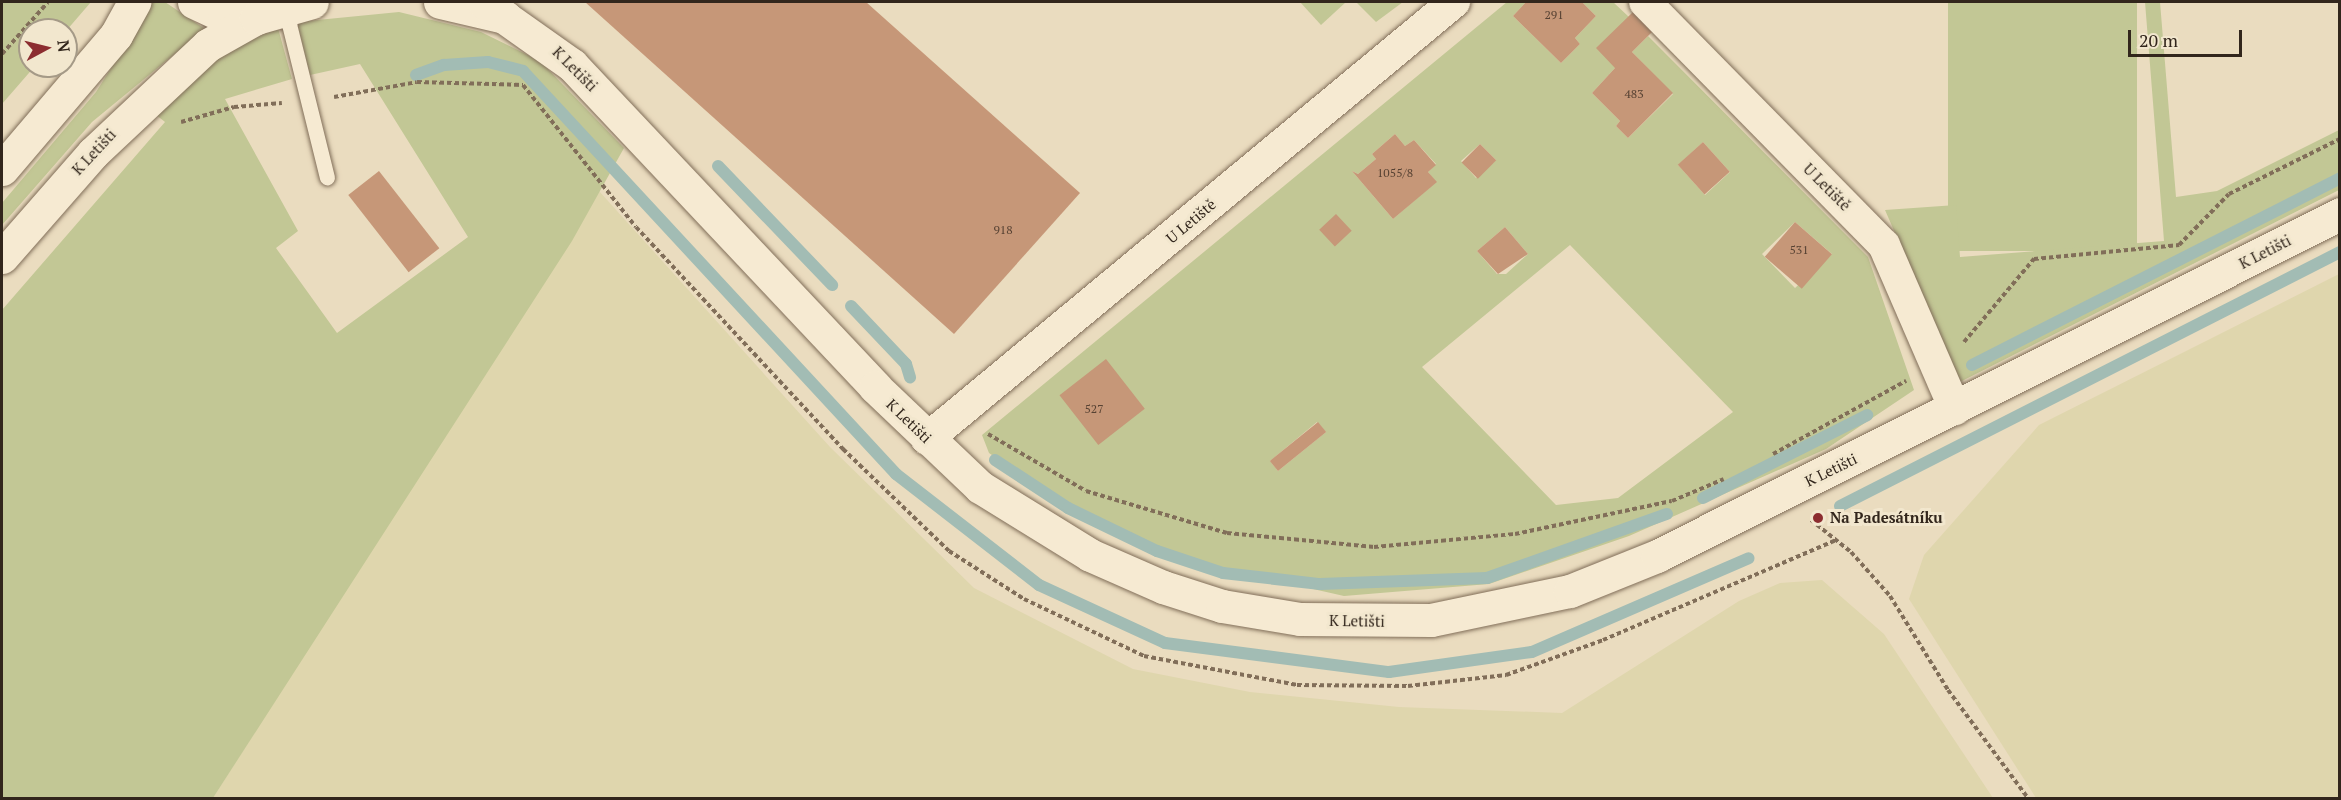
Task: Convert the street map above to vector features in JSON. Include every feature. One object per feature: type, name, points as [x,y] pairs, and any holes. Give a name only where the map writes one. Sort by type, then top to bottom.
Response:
[{"type":"street","points":[[2,170],[116,35],[134,2]]},
{"type":"street","points":[[194,2],[224,15],[289,8]]},
{"type":"street","name":"K Letišti","points":[[440,2],[496,10],[572,65],[927,439],[980,487],[1090,555],[1222,606],[1300,619],[1431,620],[1570,591],[1780,496],[2340,214]]},
{"type":"street","name":"U Letiště","points":[[927,439],[1454,2]]},
{"type":"street","name":"U Letiště","points":[[1645,2],[1884,245],[1955,409]]},
{"type":"street","name":"K Letišti","points":[[2,257],[148,97],[208,45],[289,8]]},
{"type":"lane","points":[[289,8],[289,24],[310,101],[327,177]]},
{"type":"path","points":[[2,54],[48,2]]},
{"type":"path","points":[[171,125],[234,107],[310,101],[417,82],[524,85],[636,227],[843,449],[949,551],[1024,599],[1144,656],[1297,684],[1408,686],[1506,675],[1603,640],[1836,540]]},
{"type":"path","points":[[1765,459],[1893,385],[1940,370],[2034,259],[2179,245],[2229,194],[2340,139]]},
{"type":"path","points":[[958,414],[1086,491],[1227,533],[1374,547],[1515,534],[1671,501],[1735,474]]},
{"type":"path","points":[[1780,496],[1836,540],[1890,596],[1948,690],[2028,798]]},
{"type":"shaded area","points":[[599,191],[830,447],[974,588],[1133,669],[1250,692],[1399,707],[1562,713],[1739,601],[1780,583],[1822,580],[1884,634],[1993,798],[213,798]]},
{"type":"shaded area","points":[[2339,274],[2339,798],[2036,798],[1909,599],[1924,555],[2039,425]]},
{"type":"green space","points":[[2,2],[91,2],[77,18],[18,18],[18,78],[25,78],[2,104]]},
{"type":"green space","points":[[153,2],[165,2],[205,29],[92,122],[2,225],[2,203],[96,92]]},
{"type":"green space","points":[[1300,2],[1346,2],[1321,25]]},
{"type":"green space","points":[[1356,2],[1403,2],[1376,22]]},
{"type":"green space","points":[[1507,2],[1526,2],[1513,16],[1561,63],[1580,44],[1575,38],[1596,16],[1582,2],[1613,2],[1629,17],[1615,68],[1592,93],[1620,121],[1616,126],[1628,138],[1673,94],[1632,52],[1648,36],[1868,257],[1914,390],[1826,449],[1629,536],[1489,584],[1344,596],[1185,560],[1073,511],[989,453],[982,435]],"holes":[[[1395,134],[1405,146],[1414,140],[1436,164],[1428,172],[1436,182],[1393,219],[1352,171],[1358,174],[1376,159],[1372,154]],[[1703,142],[1730,172],[1705,195],[1678,165]],[[1480,144],[1496,160],[1476,178],[1461,161]],[[1795,222],[1832,254],[1795,288],[1762,254]],[[1505,227],[1528,254],[1506,274],[1497,274],[1477,251]],[[1570,245],[1733,412],[1618,498],[1556,505],[1422,367]],[[1317,422],[1326,432],[1278,471],[1270,461]]]},
{"type":"green space","points":[[1948,2],[2137,2],[2137,251],[1948,251]]},
{"type":"green space","points":[[2145,2],[2160,2],[2176,197],[2217,191],[2339,130],[2339,190],[1960,382],[1885,210],[1956,205],[1960,257],[2164,241]]},
{"type":"green space","points":[[399,12],[481,32],[540,61],[624,148],[572,241],[213,798],[2,798],[2,310],[165,122],[155,114],[177,90],[228,50],[278,28],[292,79],[225,99],[298,231],[276,248],[337,333],[468,237],[360,64],[310,75],[297,22]]},
{"type":"building","points":[[585,2],[866,2],[1080,193],[954,334]]},
{"type":"building","points":[[1526,2],[1582,2],[1596,16],[1575,38],[1580,44],[1561,63],[1513,16]]},
{"type":"building","points":[[1633,12],[1652,32],[1632,52],[1673,93],[1628,138],[1616,126],[1620,121],[1592,93],[1615,68],[1596,48]]},
{"type":"building","points":[[1395,134],[1405,146],[1414,140],[1436,165],[1428,172],[1437,182],[1393,219],[1352,171],[1358,174],[1376,159],[1372,154]]},
{"type":"building","points":[[1703,142],[1730,172],[1704,194],[1678,165]]},
{"type":"building","points":[[1480,144],[1496,160],[1478,179],[1462,162]]},
{"type":"building","points":[[379,171],[439,248],[409,272],[348,195]]},
{"type":"building","points":[[1336,214],[1352,231],[1335,247],[1319,230]]},
{"type":"building","points":[[1795,222],[1832,254],[1802,289],[1765,257]]},
{"type":"building","points":[[1505,227],[1528,254],[1498,274],[1477,251]]},
{"type":"building","points":[[1106,359],[1145,409],[1098,445],[1060,395]]},
{"type":"building","points":[[1318,422],[1326,432],[1278,471],[1270,461]]},
{"type":"waterway","points":[[416,75],[444,65],[488,62],[523,71],[896,474],[1039,585],[1165,643],[1389,672],[1532,652],[1749,558]]},
{"type":"waterway","points":[[718,166],[832,285]]},
{"type":"waterway","points":[[1972,365],[2340,178]]},
{"type":"waterway","points":[[1840,506],[2340,252]]},
{"type":"waterway","points":[[851,306],[906,364],[910,377]]},
{"type":"waterway","points":[[1703,498],[1867,415]]},
{"type":"waterway","points":[[995,460],[1068,508],[1157,551],[1223,573],[1320,584],[1487,578],[1667,514]]},
{"type":"place","name":"Na Padesátníku","points":[[1818,518]]}]
